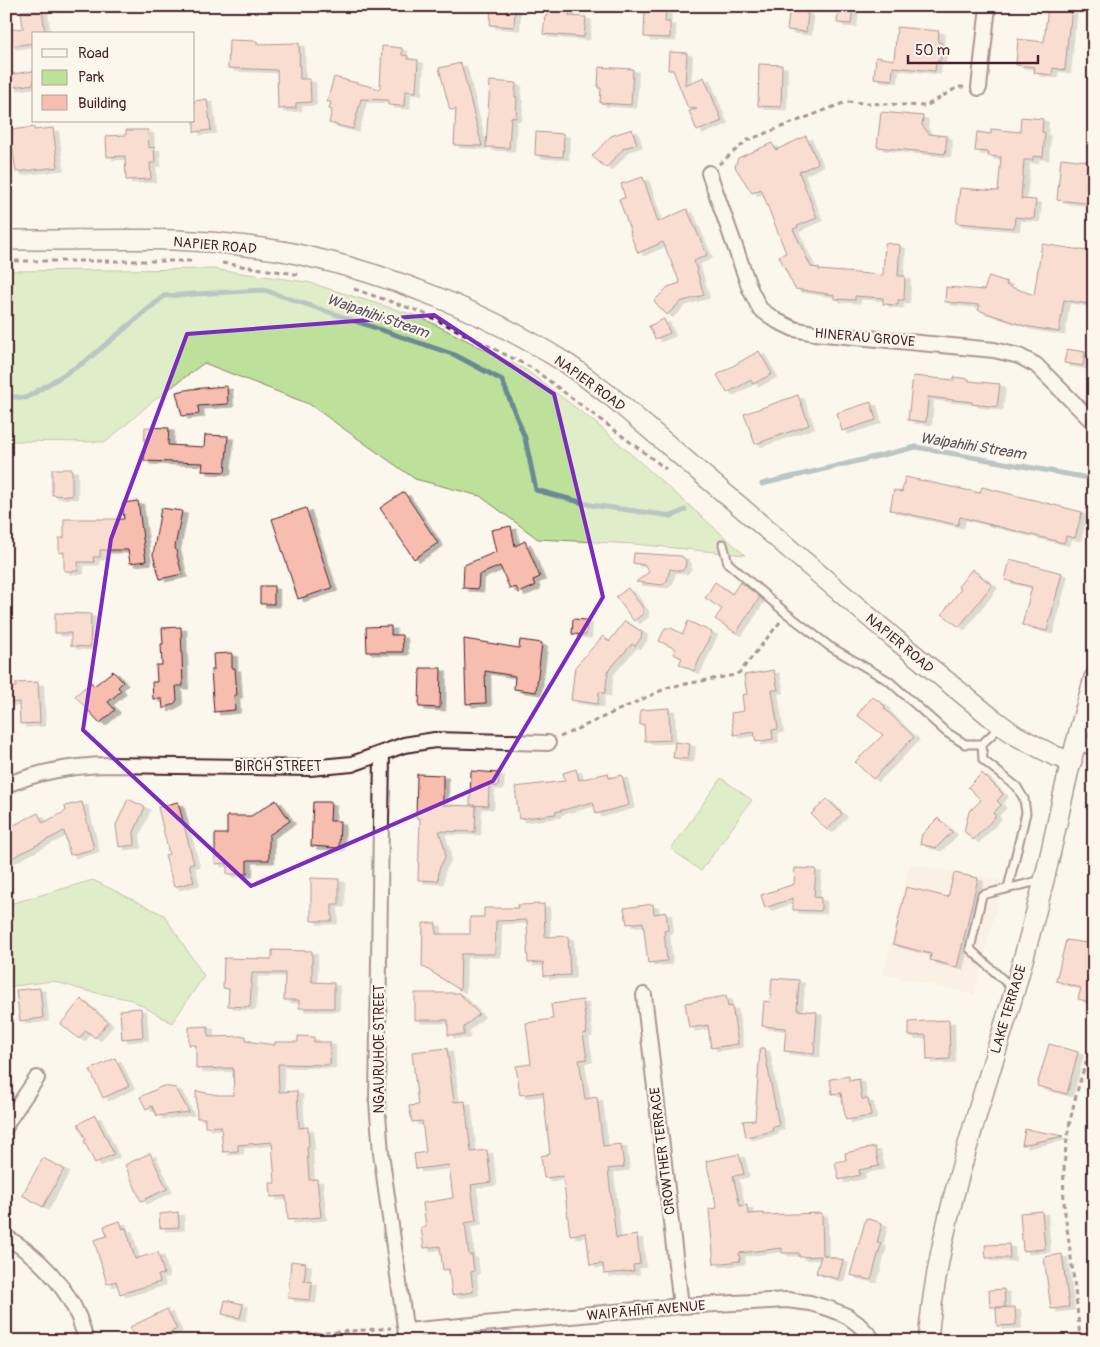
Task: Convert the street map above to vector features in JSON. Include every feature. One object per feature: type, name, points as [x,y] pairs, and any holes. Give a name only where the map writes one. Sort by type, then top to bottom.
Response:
[{"type":"main road","name":"NAPIER ROAD","points":[[6,240],[138,238],[228,244],[296,253],[355,268],[416,289],[479,315],[526,339],[567,364],[612,397],[895,639],[1015,735],[1055,756],[1081,750]]},
{"type":"main road","name":"LAKE TERRACE","points":[[928,1341],[930,1311],[938,1260],[949,1211],[963,1158],[1014,990],[1081,750],[1094,678]]},
{"type":"street","points":[[979,88],[988,6]]},
{"type":"street","name":"HINERAU GROVE","points":[[709,173],[750,289],[760,309],[777,322],[794,329],[814,333],[994,350],[1019,356],[1036,365],[1094,423]]},
{"type":"street","name":"BIRCH STREET","points":[[6,785],[30,776],[82,766],[310,768],[352,764],[404,745],[435,740],[548,743]]},
{"type":"street","name":"NGAURUHOE STREET","points":[[382,754],[377,1101],[381,1153],[406,1333]]},
{"type":"street","name":"CROWTHER TERRACE","points":[[644,995],[681,1306]]},
{"type":"street","points":[[6,1127],[8,1121],[37,1078]]},
{"type":"street","points":[[6,1237],[29,1252],[48,1270],[63,1290],[78,1317],[86,1341]]},
{"type":"street","name":"WAIPĀHĪHĪ AVENUE","points":[[406,1333],[681,1306],[787,1300],[810,1303],[847,1316],[858,1324],[874,1341]]},
{"type":"lane","points":[[723,544],[728,563],[786,613],[829,646],[890,681],[946,732],[965,744],[982,744],[1002,725]]},
{"type":"lane","points":[[982,744],[983,760],[1017,787],[1024,799],[1026,813],[1008,888]]},
{"type":"lane","points":[[1014,990],[970,949],[982,895],[1045,879]]},
{"type":"path","points":[[709,173],[748,140],[846,102],[926,106],[958,87],[979,88]]},
{"type":"path","points":[[6,261],[197,261]]},
{"type":"path","points":[[217,262],[304,276]]},
{"type":"path","points":[[350,288],[422,312],[532,368],[668,470]]},
{"type":"path","points":[[548,743],[669,687],[735,675],[740,672],[786,613]]},
{"type":"path","points":[[1080,1341],[1078,1304],[1064,1201],[1064,1153],[1083,1072],[1094,1041]]},
{"type":"path","points":[[217,1341],[406,1333]]},
{"type":"highlighted area","points":[[434,315],[554,394],[603,597],[493,781],[251,886],[83,730],[111,539],[187,334]]},
{"type":"shaded area","points":[[910,864],[1003,881],[974,995],[883,974]]},
{"type":"green space","points":[[212,269],[307,282],[420,317],[526,370],[597,424],[745,555],[634,544],[538,539],[480,496],[415,479],[309,404],[204,363],[153,401],[106,442],[6,441],[6,271]]},
{"type":"green space","points":[[721,778],[752,800],[701,871],[671,849]]},
{"type":"green space","points":[[93,880],[164,915],[204,976],[172,1023],[132,1000],[83,990],[53,981],[6,987],[6,905]]},
{"type":"water","points":[[1094,1104],[1094,1284],[1089,1262],[1087,1120]]},
{"type":"building","points":[[491,6],[515,6],[514,27],[490,25]]},
{"type":"building","points":[[548,6],[570,6],[569,16],[586,17],[584,37],[543,34]]},
{"type":"building","points":[[645,6],[662,6],[662,8],[666,8],[665,22],[670,22],[670,38],[644,37]]},
{"type":"building","points":[[790,6],[807,6],[806,32],[787,30]]},
{"type":"building","points":[[839,6],[853,6],[851,24],[837,23]]},
{"type":"building","points":[[1048,6],[1072,6],[1065,70],[1053,68],[1052,75],[1034,73],[1035,67],[1016,65],[1018,39],[1044,42]]},
{"type":"building","points":[[42,9],[45,32],[32,32],[32,43],[10,46],[8,30],[23,28],[21,11]]},
{"type":"building","points":[[897,27],[939,31],[938,42],[942,43],[940,61],[936,61],[935,71],[893,67],[892,80],[874,78],[876,57],[894,60]]},
{"type":"building","points":[[229,40],[257,41],[257,44],[299,43],[300,79],[310,79],[311,102],[296,103],[296,108],[278,109],[277,70],[228,68]]},
{"type":"building","points":[[382,46],[402,48],[402,55],[408,56],[408,59],[418,60],[416,92],[405,91],[404,106],[388,105],[388,100],[361,99],[353,129],[329,123],[332,110],[329,109],[331,102],[327,102],[334,77],[380,89]]},
{"type":"building","points":[[669,52],[687,53],[685,85],[704,77],[722,121],[697,131],[689,111],[697,109],[688,108],[673,70],[668,70]]},
{"type":"building","points":[[461,63],[482,146],[454,145],[456,109],[450,110],[439,68]]},
{"type":"building","points":[[759,64],[782,65],[781,107],[758,106]]},
{"type":"building","points":[[599,67],[633,69],[631,105],[600,103],[601,88],[598,88]]},
{"type":"building","points":[[32,71],[32,84],[12,87],[11,74]]},
{"type":"building","points":[[490,81],[516,83],[516,118],[511,117],[509,148],[486,147]]},
{"type":"building","points":[[207,99],[211,130],[194,132],[195,101]]},
{"type":"building","points":[[881,112],[923,116],[922,125],[929,134],[947,136],[945,154],[877,147]]},
{"type":"building","points":[[1021,117],[1043,119],[1042,132],[1045,133],[1043,157],[1033,156],[1033,160],[1024,160],[1021,199],[1036,200],[1034,219],[1015,217],[1014,228],[956,223],[960,188],[998,191],[1001,157],[988,156],[989,152],[975,151],[977,132],[991,134],[991,129],[1020,132]]},
{"type":"building","points":[[34,127],[34,130],[53,128],[58,167],[16,172],[10,130]]},
{"type":"building","points":[[632,129],[637,144],[624,148],[606,168],[592,156],[611,136]]},
{"type":"building","points":[[126,130],[148,130],[149,148],[154,147],[155,163],[150,163],[151,179],[126,180],[125,156],[107,157],[106,136],[126,135]]},
{"type":"building","points":[[536,132],[564,134],[563,157],[535,155]]},
{"type":"building","points":[[806,136],[818,163],[799,172],[817,218],[793,229],[811,267],[819,268],[819,270],[883,275],[885,243],[900,245],[898,276],[905,276],[904,300],[898,300],[898,305],[883,304],[883,298],[855,296],[855,300],[834,299],[834,295],[795,289],[779,256],[786,253],[761,189],[752,193],[735,167],[738,158],[772,143],[776,150]]},
{"type":"building","points":[[1061,158],[1088,161],[1086,188],[1094,189],[1094,204],[1057,200]]},
{"type":"building","points":[[643,177],[658,222],[687,209],[707,255],[694,261],[704,295],[680,302],[667,315],[654,301],[668,287],[680,283],[663,242],[638,253],[619,199],[625,198],[621,184]]},
{"type":"building","points":[[1042,244],[1094,252],[1094,305],[1064,300],[1059,332],[1025,326],[978,310],[980,305],[945,302],[946,287],[984,290],[989,276],[1007,282],[1006,285],[1034,295]]},
{"type":"building","points":[[664,319],[670,333],[655,339],[649,326]]},
{"type":"building","points":[[1067,349],[1085,352],[1083,366],[1064,363]]},
{"type":"building","points":[[759,351],[772,374],[753,384],[751,380],[727,393],[717,375]]},
{"type":"building","points":[[913,376],[954,380],[954,377],[969,379],[969,381],[1000,384],[997,407],[928,397],[926,422],[908,420]]},
{"type":"building","points":[[227,386],[228,404],[198,406],[199,414],[182,416],[176,392]]},
{"type":"building","points":[[798,395],[809,425],[755,444],[744,414]]},
{"type":"building","points":[[871,402],[876,420],[842,431],[837,413]]},
{"type":"building","points":[[145,427],[169,428],[168,445],[204,447],[205,435],[228,436],[225,472],[202,471],[203,463],[144,461]]},
{"type":"building","points":[[52,469],[72,469],[72,496],[52,495]]},
{"type":"building","points":[[905,477],[980,493],[982,487],[1082,512],[1075,538],[1066,536],[1064,543],[960,517],[958,525],[890,510],[894,490],[902,492]]},
{"type":"building","points":[[404,492],[438,543],[414,559],[380,508]]},
{"type":"building","points":[[138,501],[146,561],[130,563],[128,550],[100,550],[100,557],[93,557],[94,562],[78,562],[78,571],[64,571],[64,552],[59,553],[59,538],[64,538],[64,519],[124,519],[122,503]]},
{"type":"building","points":[[161,508],[182,511],[175,547],[182,574],[160,579],[153,555]]},
{"type":"building","points":[[306,508],[332,588],[298,599],[272,519]]},
{"type":"building","points":[[511,526],[515,546],[525,541],[540,577],[533,580],[535,586],[519,593],[516,587],[510,589],[500,566],[479,575],[478,589],[463,588],[464,565],[496,552],[491,530]]},
{"type":"building","points":[[634,553],[682,556],[686,561],[685,567],[682,571],[670,569],[667,581],[663,585],[636,582],[649,572],[644,565],[633,563]]},
{"type":"building","points":[[1010,559],[1062,573],[1047,631],[1022,625],[1032,587],[1005,580]]},
{"type":"building","points":[[972,569],[992,585],[959,627],[942,614],[961,589],[958,587]]},
{"type":"building","points":[[715,582],[732,594],[740,582],[760,597],[736,633],[715,619],[722,609],[705,598]]},
{"type":"building","points":[[260,586],[274,586],[274,604],[260,604]]},
{"type":"building","points":[[628,588],[643,608],[643,614],[634,621],[616,597]]},
{"type":"building","points":[[55,613],[91,614],[90,647],[71,646],[71,633],[55,633]]},
{"type":"building","points":[[573,619],[587,620],[586,635],[572,634]]},
{"type":"building","points":[[625,621],[642,632],[641,638],[635,646],[632,644],[608,671],[605,693],[599,692],[598,704],[571,700],[575,667],[603,636],[609,642]]},
{"type":"building","points":[[688,621],[712,632],[694,671],[679,664],[682,658],[673,654],[676,649],[659,641],[665,628],[671,628],[683,634]]},
{"type":"building","points":[[391,626],[391,635],[402,635],[403,652],[367,652],[366,627]]},
{"type":"building","points":[[181,627],[183,686],[176,686],[177,700],[163,709],[162,699],[153,699],[152,682],[157,682],[156,665],[162,665],[162,628]]},
{"type":"building","points":[[464,639],[519,648],[520,640],[542,643],[536,692],[514,689],[515,676],[485,671],[486,703],[466,704]]},
{"type":"building","points":[[232,653],[232,668],[235,668],[237,695],[234,695],[235,710],[214,712],[211,670],[214,670],[213,654]]},
{"type":"building","points":[[420,668],[441,668],[440,708],[419,707]]},
{"type":"building","points":[[774,670],[778,690],[772,690],[778,729],[772,730],[773,739],[756,742],[754,732],[734,735],[731,713],[744,711],[742,695],[747,694],[744,675]]},
{"type":"building","points":[[113,671],[123,682],[118,687],[121,691],[108,702],[115,710],[100,723],[75,696],[91,682],[94,686]]},
{"type":"building","points":[[38,682],[40,723],[20,724],[19,702],[6,703],[6,687],[16,687],[16,683]]},
{"type":"building","points":[[872,696],[885,706],[884,708],[914,737],[873,779],[855,762],[883,735],[857,715]]},
{"type":"building","points":[[669,708],[670,740],[645,741],[644,724],[640,725],[640,710]]},
{"type":"building","points":[[675,742],[690,744],[688,759],[673,758]]},
{"type":"building","points":[[576,769],[579,780],[608,773],[609,778],[622,775],[629,805],[596,814],[593,802],[555,812],[556,814],[519,819],[515,787],[565,781],[563,773]]},
{"type":"building","points":[[471,771],[499,773],[498,786],[489,786],[488,806],[470,805]]},
{"type":"building","points":[[982,773],[1003,794],[997,801],[1001,805],[993,813],[996,816],[973,840],[964,831],[969,812],[981,800],[968,787]]},
{"type":"building","points":[[417,774],[443,775],[443,805],[476,806],[475,832],[439,831],[445,849],[445,857],[439,869],[438,881],[418,880],[420,818],[416,818]]},
{"type":"building","points":[[128,799],[145,807],[134,832],[135,845],[119,847],[116,825]]},
{"type":"building","points":[[827,799],[842,814],[827,830],[811,814]]},
{"type":"building","points":[[276,800],[290,821],[269,835],[269,860],[247,860],[247,874],[227,874],[227,863],[215,864],[215,834],[227,834],[227,816],[251,816]]},
{"type":"building","points":[[82,802],[94,849],[70,855],[64,831],[6,861],[6,829],[38,813],[43,823],[66,811],[65,806]]},
{"type":"building","points":[[178,802],[194,864],[189,864],[194,882],[174,887],[165,855],[169,854],[158,807]]},
{"type":"building","points":[[313,802],[331,802],[330,821],[340,821],[339,848],[311,846]]},
{"type":"building","points":[[938,818],[952,832],[936,848],[920,844],[922,834]]},
{"type":"building","points":[[795,868],[816,869],[814,897],[821,898],[821,911],[793,910],[793,898],[765,908],[761,895],[794,884]]},
{"type":"building","points":[[954,873],[978,878],[957,967],[930,960],[931,954],[893,944],[906,887],[948,897]]},
{"type":"building","points":[[311,878],[339,879],[339,904],[332,904],[332,921],[311,921]]},
{"type":"building","points":[[544,904],[545,937],[568,936],[570,975],[544,976],[543,962],[528,963],[527,920],[496,921],[495,954],[461,954],[460,990],[422,966],[423,923],[436,923],[436,934],[470,934],[470,917],[484,917],[484,908],[518,908],[517,905]]},
{"type":"building","points":[[653,904],[654,914],[666,912],[668,930],[664,931],[667,961],[648,963],[643,922],[627,924],[624,908]]},
{"type":"building","points":[[1066,940],[1094,944],[1094,1003],[1078,999],[1081,988],[1056,981]]},
{"type":"building","points":[[272,950],[312,951],[312,982],[334,983],[334,1008],[299,1008],[299,1000],[284,1000],[285,973],[252,973],[250,1007],[228,1006],[229,989],[223,988],[224,958],[272,959]]},
{"type":"building","points":[[772,978],[799,980],[797,1010],[817,1012],[814,1054],[784,1051],[786,1028],[762,1026],[764,1001],[770,1002]]},
{"type":"building","points":[[40,988],[43,1018],[20,1021],[16,990]]},
{"type":"building","points":[[415,993],[459,993],[479,1014],[464,1027],[464,1035],[448,1035],[448,1020],[415,1020]]},
{"type":"building","points":[[726,996],[728,1007],[732,1006],[738,1044],[711,1048],[708,1025],[689,1028],[685,1003]]},
{"type":"building","points":[[81,999],[108,1022],[95,1038],[86,1030],[79,1039],[61,1024]]},
{"type":"building","points":[[583,1000],[587,1033],[583,1034],[587,1059],[579,1060],[585,1099],[597,1097],[603,1146],[621,1144],[624,1167],[608,1169],[616,1238],[637,1235],[640,1264],[633,1265],[634,1271],[604,1274],[603,1264],[590,1265],[586,1233],[570,1235],[563,1176],[544,1178],[541,1156],[550,1154],[543,1092],[520,1095],[516,1066],[531,1064],[526,1023],[553,1019],[551,1004]]},
{"type":"building","points":[[141,1008],[143,1037],[122,1039],[120,1010]]},
{"type":"building","points":[[949,1020],[950,1059],[927,1060],[926,1035],[909,1036],[909,1022]]},
{"type":"building","points":[[208,1026],[208,1037],[246,1036],[246,1041],[275,1045],[275,1042],[298,1042],[298,1036],[314,1037],[314,1042],[330,1042],[330,1065],[278,1064],[279,1092],[297,1091],[299,1128],[308,1127],[309,1180],[317,1179],[321,1217],[288,1220],[286,1196],[271,1197],[270,1183],[275,1183],[272,1142],[238,1145],[238,1151],[223,1152],[221,1126],[205,1127],[205,1118],[197,1118],[196,1091],[218,1095],[234,1095],[233,1068],[196,1069],[196,1045],[189,1045],[189,1027]]},
{"type":"building","points":[[1049,1044],[1078,1052],[1067,1094],[1037,1086]]},
{"type":"building","points":[[447,1048],[454,1102],[465,1101],[471,1152],[487,1150],[491,1182],[471,1185],[476,1221],[465,1223],[469,1255],[472,1255],[474,1271],[471,1272],[473,1292],[452,1295],[449,1269],[443,1270],[440,1246],[424,1248],[421,1228],[426,1227],[423,1203],[453,1198],[449,1165],[416,1169],[414,1154],[426,1152],[422,1121],[412,1122],[409,1106],[418,1105],[412,1052]]},
{"type":"building","points":[[760,1048],[764,1048],[779,1126],[772,1127],[773,1131],[746,1137],[743,1121],[755,1120]]},
{"type":"building","points":[[115,1058],[129,1086],[103,1098],[90,1070]]},
{"type":"building","points":[[849,1076],[849,1081],[859,1079],[862,1099],[868,1099],[871,1116],[846,1120],[841,1093],[832,1094],[830,1079]]},
{"type":"building","points":[[163,1086],[176,1088],[189,1112],[157,1116],[152,1106],[146,1109],[140,1097]]},
{"type":"building","points":[[95,1115],[114,1154],[95,1163],[78,1124]]},
{"type":"building","points":[[1025,1129],[1064,1136],[1022,1145]]},
{"type":"building","points":[[875,1147],[879,1166],[859,1170],[860,1175],[839,1180],[835,1162],[846,1160],[845,1153]]},
{"type":"building","points":[[150,1153],[167,1189],[141,1201],[125,1165]]},
{"type":"building","points":[[739,1154],[744,1174],[733,1176],[740,1206],[747,1205],[748,1214],[822,1213],[823,1255],[843,1260],[838,1279],[816,1273],[821,1256],[799,1257],[799,1253],[782,1253],[782,1248],[739,1253],[740,1261],[714,1264],[709,1209],[717,1208],[706,1161]]},
{"type":"building","points":[[43,1158],[64,1169],[43,1207],[22,1195]]},
{"type":"building","points":[[1042,1211],[1045,1249],[1023,1251],[1020,1213]]},
{"type":"building","points":[[178,1212],[179,1227],[160,1228],[159,1214]]},
{"type":"building","points":[[866,1218],[882,1223],[877,1243],[881,1244],[871,1280],[850,1275]]},
{"type":"building","points":[[120,1221],[123,1229],[126,1228],[135,1259],[158,1252],[164,1274],[158,1275],[160,1282],[120,1294],[116,1281],[107,1284],[94,1240],[107,1236],[104,1226]]},
{"type":"building","points":[[1009,1244],[1010,1258],[986,1258],[985,1245]]},
{"type":"building","points":[[1062,1254],[1069,1307],[1051,1309],[1044,1257]]},
{"type":"building","points":[[291,1261],[306,1263],[304,1281],[312,1282],[310,1300],[288,1298]]},
{"type":"building","points":[[1004,1289],[1005,1307],[990,1307],[989,1290]]},
{"type":"building","points":[[225,1300],[243,1304],[240,1318],[222,1314]]},
{"type":"building","points":[[1015,1307],[1016,1325],[997,1326],[996,1308]]},
{"type":"building","points":[[167,1309],[177,1329],[152,1341],[137,1341],[130,1327]]},
{"type":"waterway","name":"Waipahihi Stream","points":[[6,396],[26,398],[86,361],[164,296],[264,290],[455,355],[502,380],[525,438],[536,490],[591,505],[672,516],[685,510]]},
{"type":"waterway","name":"Waipahihi Stream","points":[[762,484],[916,447],[1094,479]]}]
